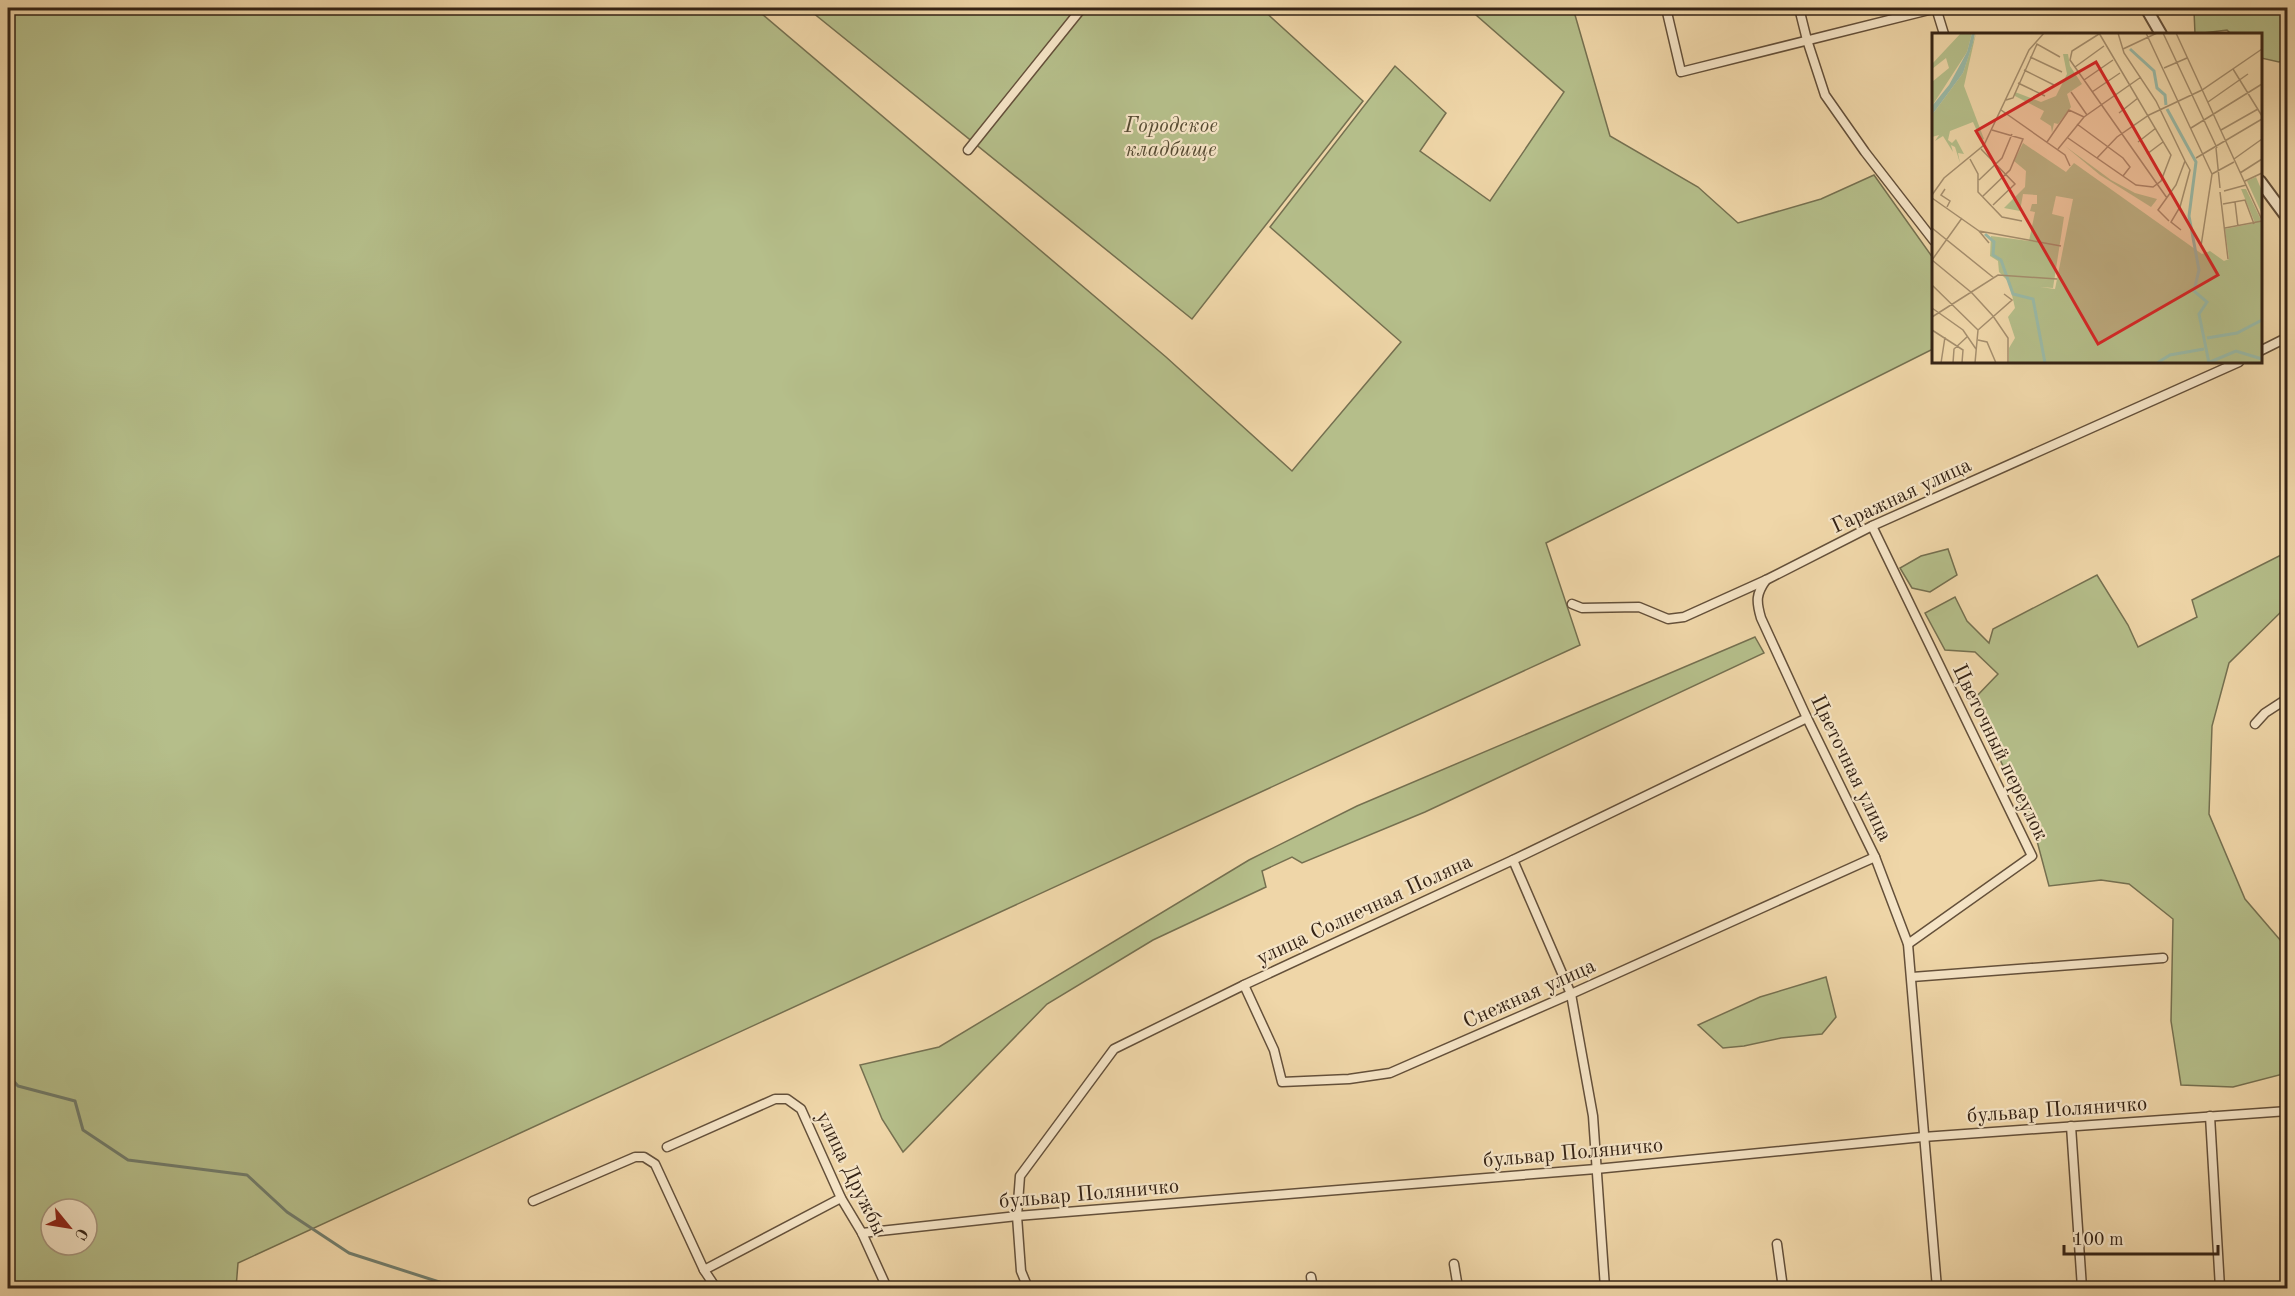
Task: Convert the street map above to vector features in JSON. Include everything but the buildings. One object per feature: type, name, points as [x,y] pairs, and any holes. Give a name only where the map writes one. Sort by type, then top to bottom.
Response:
[{"type":"street","points":[[968,150],[1082,8]]},
{"type":"street","points":[[1666,8],[1681,72],[1936,8],[1944,33]]},
{"type":"street","points":[[1799,8],[1825,95],[1932,238]]},
{"type":"street","points":[[2146,8],[2160,33]]},
{"type":"street","points":[[2262,184],[2288,219]]},
{"type":"street","points":[[2262,350],[2288,337]]},
{"type":"street","name":"Гаражная улица","points":[[1572,604],[1582,608],[1639,607],[1668,619],[1684,617],[1766,580],[1872,526],[2237,363]]},
{"type":"street","name":"Цветочный переулок","points":[[1872,526],[2032,856],[1908,944]]},
{"type":"street","name":"Цветочная улица","points":[[1766,580],[1755,600],[1761,618],[1875,857],[1908,944],[1937,1288]]},
{"type":"street","points":[[2255,724],[2265,713],[2288,698]]},
{"type":"street","name":"улица Солнечная Поляна","points":[[1028,1288],[1021,1270],[1017,1216],[1020,1176],[1114,1050],[1244,985],[1513,860],[1807,718]]},
{"type":"street","name":"Снежная улица","points":[[1244,985],[1274,1050],[1282,1082],[1348,1079],[1390,1073],[1875,857]]},
{"type":"street","points":[[1513,860],[1571,994],[1593,1116],[1605,1288]]},
{"type":"street","points":[[1912,977],[2163,958]]},
{"type":"street","name":"улица Дружбы","points":[[667,1147],[775,1100],[788,1099],[801,1109],[841,1198],[862,1233],[887,1288]]},
{"type":"street","name":"бульвар Поляничко","points":[[862,1233],[1017,1216],[1596,1169],[1923,1137],[2288,1111]]},
{"type":"street","points":[[2210,1116],[2220,1288]]},
{"type":"street","points":[[2070,1126],[2082,1288]]},
{"type":"street","points":[[533,1201],[635,1157],[644,1157],[655,1164],[704,1270],[716,1288]]},
{"type":"street","points":[[704,1270],[841,1198]]},
{"type":"street","points":[[1777,1244],[1782,1288]]},
{"type":"street","points":[[1454,1264],[1458,1288]]},
{"type":"street","points":[[1311,1277],[1313,1288]]},
{"type":"green space","points":[[8,8],[755,8],[1166,357],[1292,471],[1401,342],[1270,227],[1395,66],[1446,113],[1420,151],[1490,201],[1564,92],[1468,8],[1573,8],[1610,136],[1698,187],[1738,223],[1821,199],[1874,175],[1932,257],[1932,350],[1546,543],[1580,645],[238,1263],[236,1288],[8,1288]]},
{"type":"green space","name":"Городское кладбище","points":[[807,8],[1261,8],[1363,101],[1192,319]]},
{"type":"green space","points":[[2196,8],[2287,8],[2287,59],[2279,62],[2262,58],[2262,33],[2230,33],[2227,30],[2195,33],[2194,11]]},
{"type":"green space","points":[[1948,549],[1957,575],[1930,592],[1912,588],[1900,568],[1921,556]]},
{"type":"green space","points":[[2287,552],[2287,606],[2229,663],[2212,726],[2209,814],[2245,899],[2287,948],[2287,1073],[2233,1087],[2181,1085],[2171,1021],[2173,919],[2129,884],[2101,880],[2049,886],[2037,841],[1973,700],[1998,674],[1975,652],[1945,650],[1925,613],[1955,597],[1967,621],[1989,643],[1993,629],[2097,575],[2128,625],[2138,647],[2197,617],[2192,600]]},
{"type":"green space","points":[[1755,637],[1764,653],[1425,812],[1302,863],[1292,857],[1262,871],[1266,887],[1153,940],[1047,1004],[903,1152],[882,1119],[860,1065],[939,1047],[1249,860],[1357,806]]},
{"type":"green space","points":[[1826,977],[1836,1017],[1822,1034],[1723,1048],[1698,1025],[1760,997]]},
{"type":"waterway","points":[[8,1075],[18,1086],[75,1101],[83,1130],[128,1160],[247,1175],[287,1212],[349,1253],[458,1288]]}]
